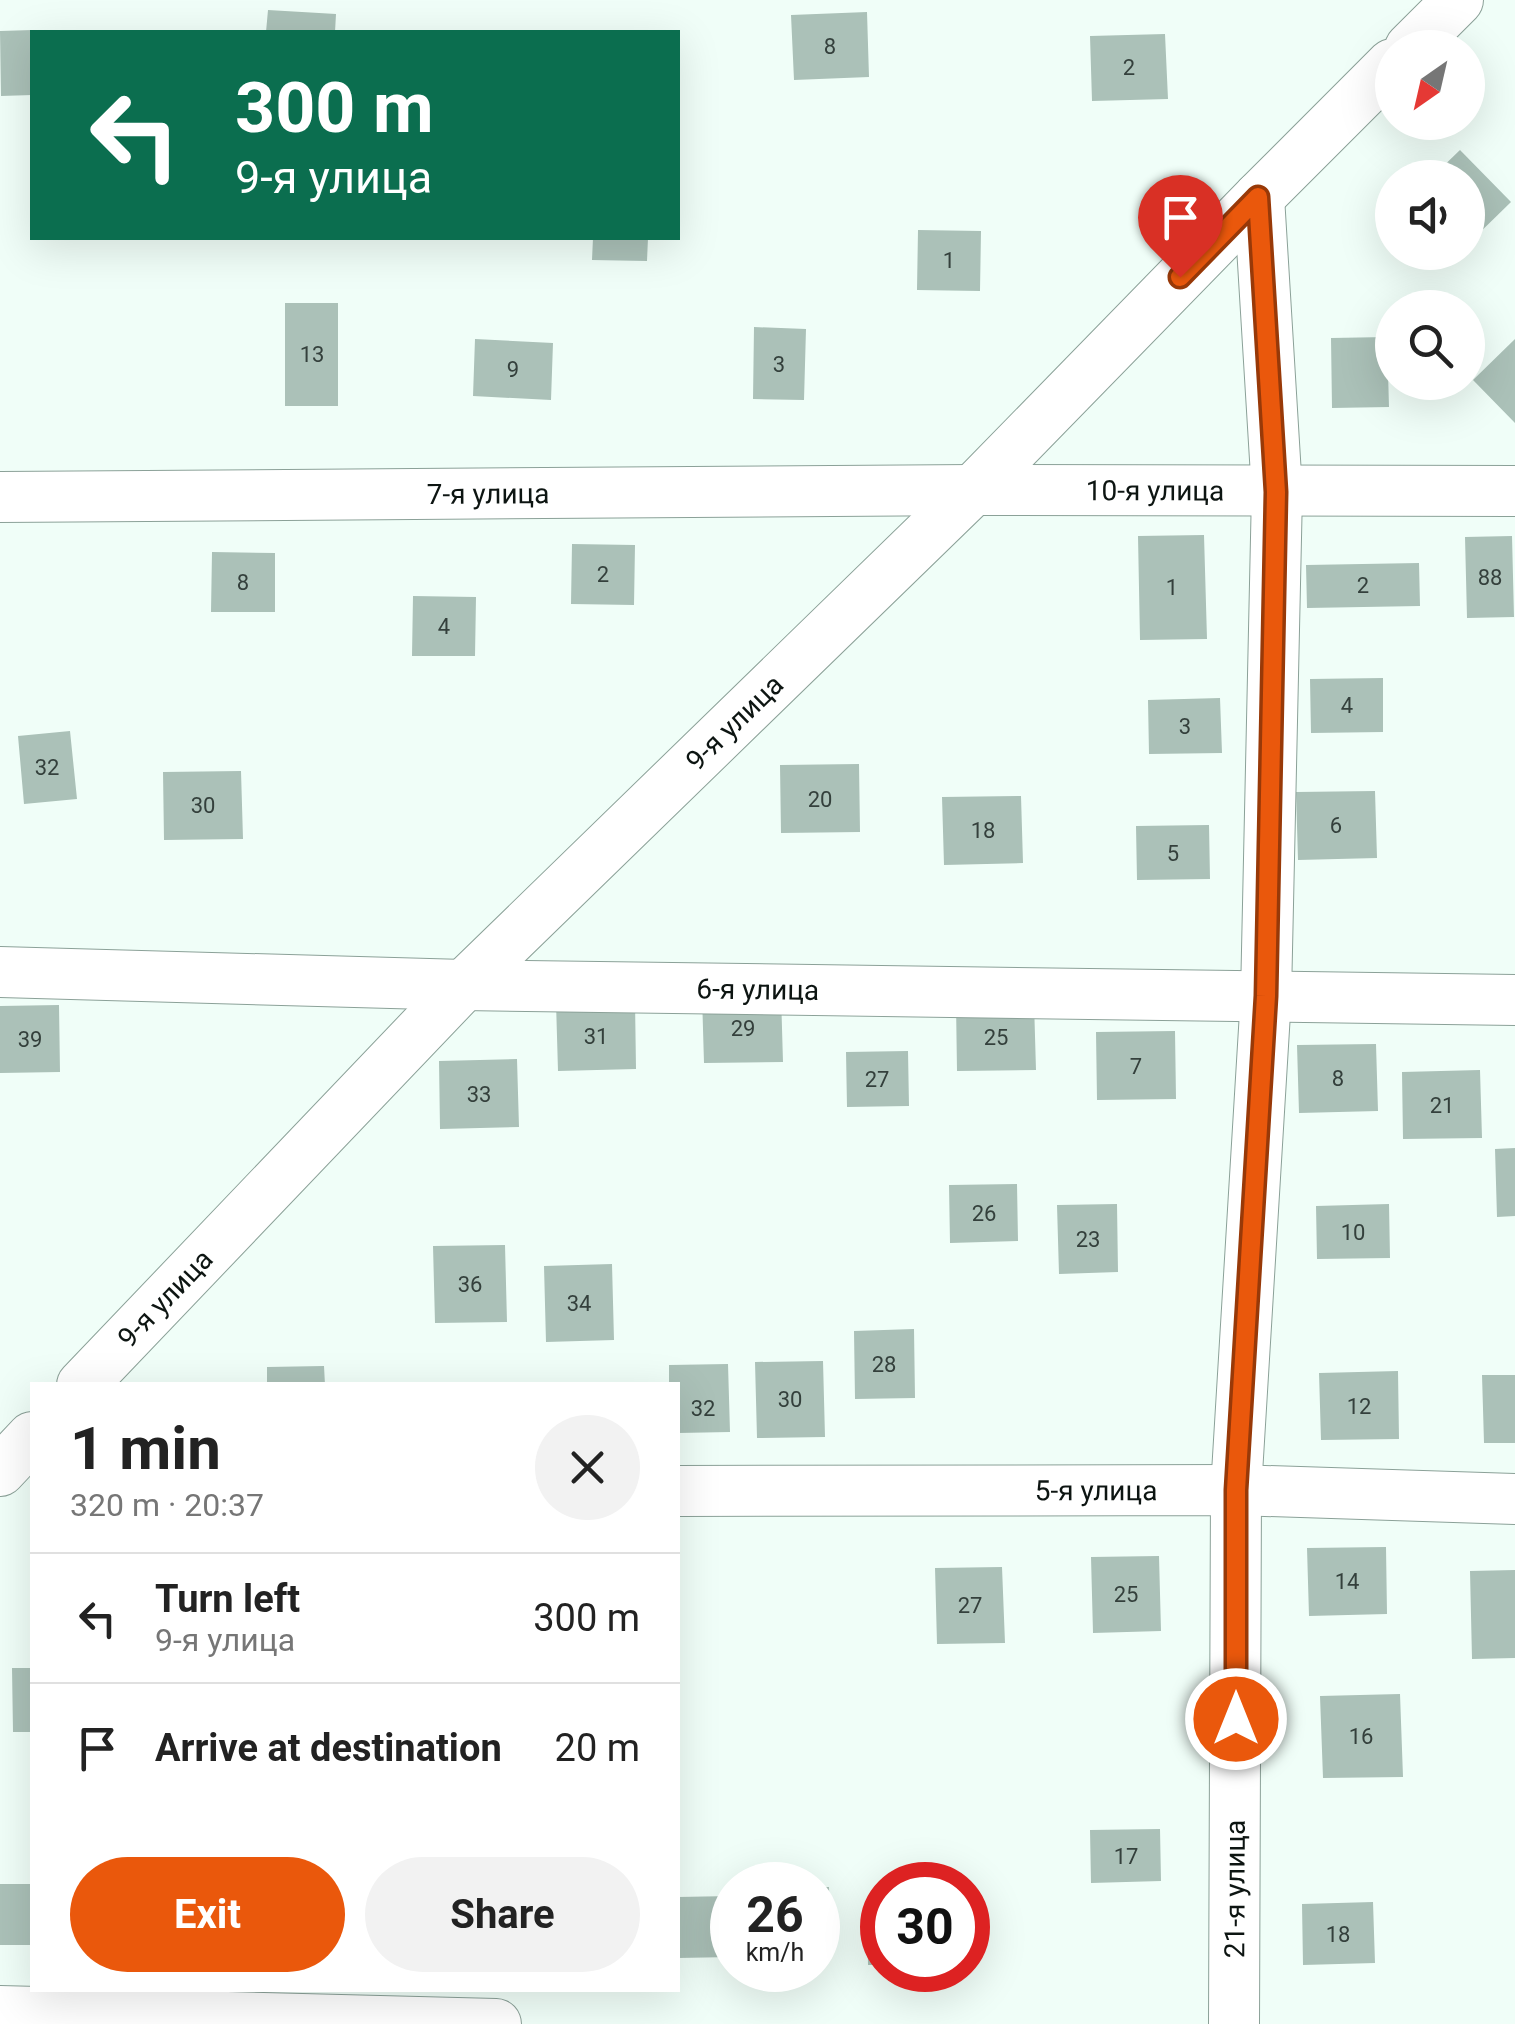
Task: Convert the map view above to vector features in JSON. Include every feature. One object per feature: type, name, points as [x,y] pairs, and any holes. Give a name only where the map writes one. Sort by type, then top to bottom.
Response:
[{"type":"street","points":[[1428,30],[1458,0]]},
{"type":"street","name":"9-я улица","points":[[85,1382],[464,985],[973,490],[1375,81]]},
{"type":"street","name":"21-я улица","points":[[1234,2024],[1236,1490],[1266,996],[1276,492],[1258,197]]},
{"type":"street","name":"10-я улица","points":[[973,490],[1515,490]]},
{"type":"street","name":"7-я улица","points":[[0,497],[973,490]]},
{"type":"street","name":"6-я улица","points":[[0,972],[464,985],[1515,1000]]},
{"type":"street","points":[[0,1471],[30,1439]]},
{"type":"street","name":"5-я улица","points":[[680,1490],[1236,1490],[1515,1498]]},
{"type":"street","points":[[0,1491],[30,1491]]},
{"type":"street","points":[[0,2011],[496,2024]]},
{"type":"building","points":[[268,10],[336,14],[335,30],[266,30]]},
{"type":"building","points":[[867,12],[869,77],[794,80],[791,15]]},
{"type":"building","points":[[30,30],[30,95],[1,96],[0,31]]},
{"type":"building","points":[[1165,34],[1168,99],[1092,101],[1090,36]]},
{"type":"building","points":[[1460,150],[1470,160],[1450,160]]},
{"type":"building","points":[[1485,175],[1511,202],[1485,227]]},
{"type":"building","points":[[918,230],[981,231],[980,291],[917,290]]},
{"type":"building","points":[[593,240],[648,240],[647,261],[592,260]]},
{"type":"building","points":[[285,303],[338,303],[338,406],[285,406]]},
{"type":"building","points":[[754,327],[806,329],[804,400],[753,399]]},
{"type":"building","points":[[1375,337],[1375,400],[1389,400],[1389,407],[1332,408],[1331,338]]},
{"type":"building","points":[[475,339],[553,343],[551,400],[473,396]]},
{"type":"building","points":[[1515,339],[1515,423],[1485,392],[1485,368]]},
{"type":"building","points":[[1204,535],[1207,639],[1140,640],[1138,536]]},
{"type":"building","points":[[1512,536],[1514,617],[1467,618],[1465,537]]},
{"type":"building","points":[[572,544],[635,545],[634,605],[571,604]]},
{"type":"building","points":[[212,552],[275,553],[275,612],[211,612]]},
{"type":"building","points":[[1419,563],[1420,606],[1307,608],[1306,565]]},
{"type":"building","points":[[413,596],[476,597],[475,656],[412,656]]},
{"type":"building","points":[[1383,678],[1383,732],[1311,733],[1310,679]]},
{"type":"building","points":[[1220,698],[1222,753],[1149,754],[1148,700]]},
{"type":"building","points":[[70,731],[77,799],[24,804],[18,736]]},
{"type":"building","points":[[859,764],[860,832],[781,833],[780,765]]},
{"type":"building","points":[[241,771],[243,839],[164,840],[163,772]]},
{"type":"building","points":[[1375,791],[1377,858],[1298,860],[1296,792]]},
{"type":"building","points":[[1021,796],[1023,863],[944,865],[942,797]]},
{"type":"building","points":[[1209,825],[1210,879],[1137,880],[1136,826]]},
{"type":"building","points":[[781,994],[783,1062],[704,1063],[702,995]]},
{"type":"building","points":[[635,1001],[636,1069],[558,1071],[556,1002]]},
{"type":"building","points":[[1034,1002],[1036,1070],[957,1071],[956,1003]]},
{"type":"building","points":[[59,1005],[60,1072],[0,1073],[0,1006]]},
{"type":"building","points":[[1175,1031],[1176,1099],[1097,1100],[1096,1032]]},
{"type":"building","points":[[1376,1044],[1378,1111],[1299,1113],[1297,1045]]},
{"type":"building","points":[[908,1051],[909,1106],[847,1107],[846,1052]]},
{"type":"building","points":[[517,1059],[519,1127],[440,1129],[439,1061]]},
{"type":"building","points":[[1480,1070],[1482,1138],[1403,1139],[1402,1072]]},
{"type":"building","points":[[1515,1148],[1515,1216],[1497,1217],[1495,1149]]},
{"type":"building","points":[[1017,1184],[1018,1241],[950,1243],[949,1185]]},
{"type":"building","points":[[1117,1204],[1118,1272],[1059,1274],[1057,1205]]},
{"type":"building","points":[[1389,1204],[1390,1258],[1317,1259],[1316,1206]]},
{"type":"building","points":[[505,1245],[507,1322],[435,1323],[433,1246]]},
{"type":"building","points":[[612,1264],[614,1340],[546,1342],[544,1266]]},
{"type":"building","points":[[914,1329],[915,1398],[855,1399],[854,1331]]},
{"type":"building","points":[[823,1361],[825,1437],[757,1438],[755,1362]]},
{"type":"building","points":[[728,1364],[730,1432],[680,1433],[680,1382],[669,1382],[669,1365]]},
{"type":"building","points":[[324,1366],[325,1382],[267,1382],[267,1367]]},
{"type":"building","points":[[1398,1371],[1399,1439],[1321,1440],[1319,1373]]},
{"type":"building","points":[[1482,1375],[1515,1375],[1515,1443],[1484,1443]]},
{"type":"building","points":[[1386,1547],[1387,1614],[1309,1616],[1307,1548]]},
{"type":"building","points":[[1159,1556],[1161,1631],[1093,1633],[1091,1557]]},
{"type":"building","points":[[1002,1567],[1005,1643],[937,1644],[935,1568]]},
{"type":"building","points":[[1515,1570],[1515,1658],[1472,1659],[1470,1571]]},
{"type":"building","points":[[12,1668],[30,1668],[30,1732],[13,1732]]},
{"type":"building","points":[[1400,1694],[1403,1777],[1323,1778],[1320,1696]]},
{"type":"building","points":[[1160,1829],[1161,1881],[1091,1883],[1090,1830]]},
{"type":"building","points":[[0,1884],[30,1884],[30,1945],[0,1945]]},
{"type":"building","points":[[710,1896],[710,1957],[680,1958],[680,1897]]},
{"type":"building","points":[[1373,1902],[1375,1963],[1303,1965],[1302,1904]]},
{"type":"route","points":[[1180,277],[1258,197],[1276,492],[1266,996],[1236,1490],[1236,1719]]}]
